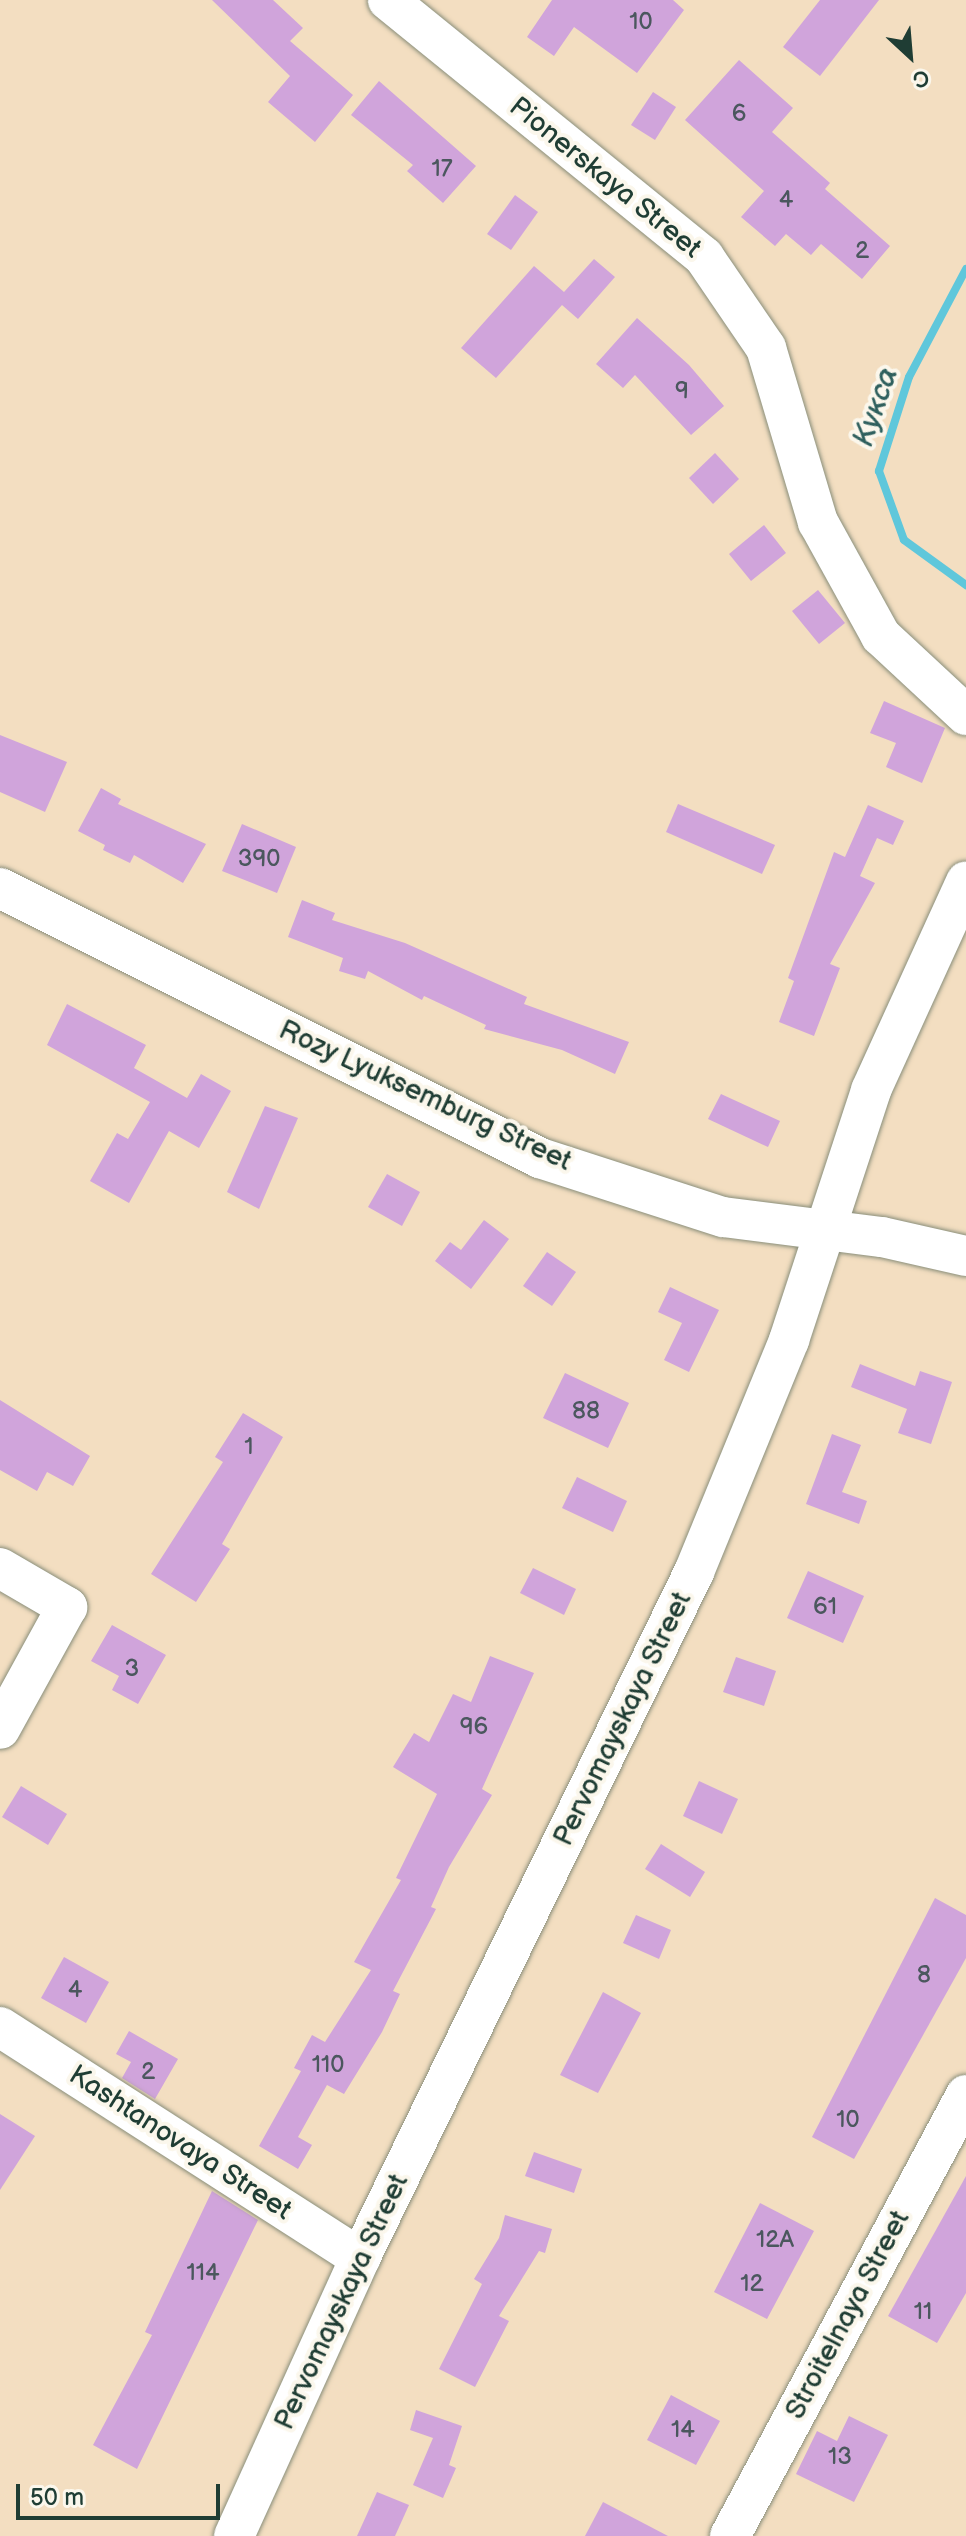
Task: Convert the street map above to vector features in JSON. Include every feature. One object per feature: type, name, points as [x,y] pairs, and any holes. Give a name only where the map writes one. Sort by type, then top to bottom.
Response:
[{"type":"street","name":"Pionerskaya Street","points":[[388,0],[704,257],[766,348],[818,522],[881,636],[966,715]]},
{"type":"street","name":"Pervomayskaya Street","points":[[234,2536],[360,2258],[694,1572],[829,1230],[871,1090],[966,882]]},
{"type":"street","name":"Rozy Lyuksemburg Street","points":[[0,888],[540,1158],[723,1217],[829,1230],[966,1256]]},
{"type":"street","points":[[0,1568],[67,1607],[0,1729]]},
{"type":"street","name":"Kashtanovaya Street","points":[[0,2027],[360,2258]]},
{"type":"street","name":"Stroitelnaya Street","points":[[730,2536],[966,2095]]},
{"type":"building","points":[[212,0],[273,0],[303,28],[290,41],[353,95],[315,142],[268,102],[290,76]]},
{"type":"building","points":[[552,0],[673,0],[684,10],[637,73],[574,27],[554,56],[527,37]]},
{"type":"building","points":[[820,0],[879,0],[820,76],[783,47]]},
{"type":"building","points":[[739,60],[793,108],[772,132],[830,183],[825,189],[890,246],[862,279],[821,244],[811,255],[786,234],[775,246],[741,217],[764,191],[685,120]]},
{"type":"building","points":[[379,81],[476,166],[443,203],[407,171],[413,165],[351,115]]},
{"type":"building","points":[[653,92],[676,107],[655,140],[631,125]]},
{"type":"building","points":[[515,195],[538,212],[511,250],[487,234]]},
{"type":"building","points":[[594,259],[615,277],[578,319],[562,305],[496,378],[461,348],[534,266],[564,292]]},
{"type":"building","points":[[637,318],[689,365],[724,406],[691,435],[635,375],[623,388],[596,364]]},
{"type":"building","points":[[715,453],[739,479],[713,504],[689,478]]},
{"type":"building","points":[[764,525],[786,553],[751,581],[729,554]]},
{"type":"building","points":[[818,590],[845,623],[819,644],[792,611]]},
{"type":"building","points":[[884,701],[945,728],[922,783],[886,767],[896,743],[870,733]]},
{"type":"building","points":[[0,735],[67,762],[45,812],[0,792]]},
{"type":"building","points":[[101,788],[121,799],[118,804],[206,844],[183,883],[134,855],[130,863],[103,850],[105,845],[78,831]]},
{"type":"building","points":[[678,804],[775,845],[762,874],[666,832]]},
{"type":"building","points":[[868,805],[904,821],[893,845],[877,838],[860,876],[875,883],[830,964],[840,968],[814,1036],[779,1022],[794,981],[788,978],[834,852],[845,857]]},
{"type":"building","points":[[242,824],[296,847],[277,893],[222,871]]},
{"type":"building","points":[[302,900],[335,913],[332,920],[405,943],[527,997],[524,1004],[629,1042],[615,1074],[562,1050],[484,1029],[486,1025],[424,996],[422,1000],[368,971],[365,979],[339,971],[343,958],[288,937]]},
{"type":"building","points":[[67,1004],[146,1045],[134,1068],[187,1098],[201,1074],[231,1091],[199,1148],[169,1131],[129,1203],[90,1181],[117,1133],[128,1139],[150,1102],[47,1045]]},
{"type":"building","points":[[721,1094],[780,1121],[768,1147],[708,1119]]},
{"type":"building","points":[[265,1106],[298,1118],[259,1209],[227,1192]]},
{"type":"building","points":[[387,1174],[420,1192],[402,1226],[368,1207]]},
{"type":"building","points":[[484,1220],[509,1239],[471,1289],[435,1261],[450,1242],[461,1250]]},
{"type":"building","points":[[547,1252],[576,1272],[552,1306],[523,1286]]},
{"type":"building","points":[[670,1287],[719,1310],[689,1372],[664,1360],[682,1323],[658,1312]]},
{"type":"building","points":[[860,1364],[915,1386],[920,1371],[952,1382],[931,1444],[898,1433],[907,1409],[851,1387]]},
{"type":"building","points":[[565,1373],[629,1403],[608,1448],[543,1418]]},
{"type":"building","points":[[0,1400],[90,1456],[73,1486],[47,1472],[37,1491],[0,1470]]},
{"type":"building","points":[[243,1413],[283,1437],[222,1544],[230,1549],[196,1602],[151,1574],[223,1462],[215,1457]]},
{"type":"building","points":[[832,1434],[861,1445],[842,1492],[867,1501],[859,1524],[806,1504]]},
{"type":"building","points":[[577,1477],[627,1501],[613,1532],[562,1508]]},
{"type":"building","points":[[533,1568],[576,1589],[564,1615],[520,1593]]},
{"type":"building","points":[[808,1571],[864,1596],[843,1643],[787,1618]]},
{"type":"building","points":[[112,1625],[166,1655],[138,1704],[112,1690],[119,1676],[91,1661]]},
{"type":"building","points":[[490,1656],[534,1673],[482,1789],[492,1795],[449,1867],[431,1907],[436,1909],[393,1991],[400,1994],[382,2032],[344,2094],[327,2085],[298,2137],[312,2145],[298,2169],[259,2146],[301,2071],[294,2068],[312,2035],[325,2042],[371,1970],[354,1962],[401,1880],[396,1878],[437,1794],[393,1767],[414,1733],[429,1742],[453,1694],[471,1702]]},
{"type":"building","points":[[736,1657],[776,1671],[764,1706],[723,1692]]},
{"type":"building","points":[[699,1781],[738,1799],[722,1834],[683,1816]]},
{"type":"building","points":[[21,1786],[67,1814],[48,1845],[2,1817]]},
{"type":"building","points":[[661,1844],[705,1872],[690,1897],[645,1869]]},
{"type":"building","points":[[935,1898],[966,1915],[966,1958],[854,2159],[812,2137]]},
{"type":"building","points":[[636,1915],[671,1930],[659,1959],[623,1943]]},
{"type":"building","points":[[64,1957],[109,1982],[86,2023],[41,1998]]},
{"type":"building","points":[[603,1992],[641,2013],[598,2093],[560,2075]]},
{"type":"building","points":[[129,2031],[178,2059],[155,2099],[122,2078],[131,2062],[116,2054]]},
{"type":"building","points":[[0,2114],[35,2136],[0,2190]]},
{"type":"building","points":[[534,2152],[582,2169],[574,2193],[525,2176]]},
{"type":"building","points":[[966,2176],[966,2293],[937,2343],[888,2316]]},
{"type":"building","points":[[212,2191],[258,2220],[137,2469],[93,2445],[152,2335],[145,2332]]},
{"type":"building","points":[[760,2203],[814,2231],[767,2319],[714,2292]]},
{"type":"building","points":[[505,2215],[552,2229],[545,2253],[539,2251],[499,2316],[509,2321],[475,2387],[439,2369],[482,2284],[474,2279],[499,2238]]},
{"type":"building","points":[[671,2395],[720,2421],[696,2465],[647,2440]]},
{"type":"building","points":[[416,2410],[462,2426],[449,2465],[456,2468],[443,2498],[413,2485],[433,2438],[410,2430]]},
{"type":"building","points":[[849,2416],[888,2435],[854,2502],[796,2474],[817,2431],[837,2441]]},
{"type":"building","points":[[377,2492],[409,2505],[395,2536],[357,2536]]},
{"type":"building","points":[[603,2502],[668,2536],[585,2536]]},
{"type":"waterway","name":"Кукса","points":[[966,269],[909,377],[879,471],[904,540],[966,585]]}]
